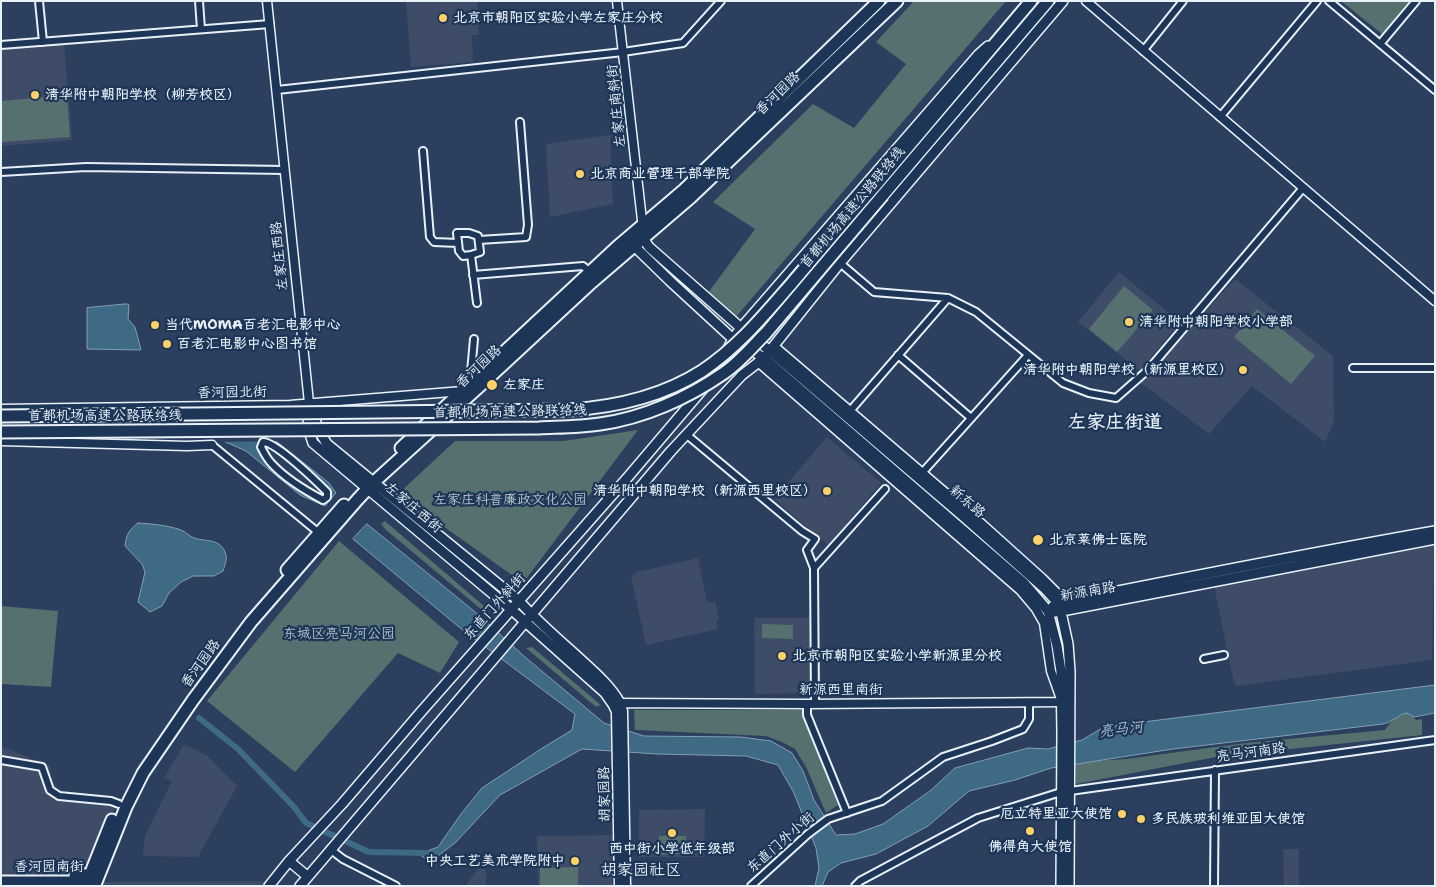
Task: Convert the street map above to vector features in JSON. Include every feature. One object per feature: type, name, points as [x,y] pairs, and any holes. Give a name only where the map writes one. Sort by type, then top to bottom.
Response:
[{"type":"highway","name":"香河园路","points":[[368,483],[482,384],[592,282],[630,242],[642,225],[684,190],[879,1]]},
{"type":"highway","name":"香河园路","points":[[93,879],[119,804],[137,771],[209,665],[246,618],[356,496],[590,272],[630,242],[643,238],[691,197],[897,1]]},
{"type":"highway","name":"首都机场高速公路联络线","points":[[1,416],[569,410],[619,404],[674,386],[702,371],[754,328],[1031,1]]},
{"type":"highway","name":"首都机场高速公路联络线","points":[[1,432],[539,428],[603,424],[646,413],[668,404],[726,372],[766,333],[1048,1]]},
{"type":"highway","name":"香河园路","points":[[93,879],[143,773],[193,700],[251,622],[325,530]]},
{"type":"highway","name":"香河园南街","points":[[1,876],[93,879]]},
{"type":"highway","name":"香河园南街","points":[[1,882],[93,879]]},
{"type":"main road","points":[[300,886],[687,435],[742,375],[767,355],[840,263],[1063,1]]},
{"type":"main road","name":"东直门外斜街","points":[[269,886],[713,378],[740,328],[979,54],[1018,16]]},
{"type":"main road","name":"新东路","points":[[643,238],[649,247],[740,328],[767,355],[1024,583],[1048,611],[1061,671],[1062,702],[1066,732]]},
{"type":"main road","points":[[630,242],[733,339],[767,355]]},
{"type":"main road","name":"新东路","points":[[767,355],[1009,556],[1063,607],[1070,671],[1066,732],[1069,886]]},
{"type":"main road","name":"左家庄西路","points":[[309,403],[319,431],[327,444],[368,483]]},
{"type":"main road","name":"左家庄西街","points":[[368,483],[519,601],[532,615]]},
{"type":"main road","name":"左家庄西街","points":[[368,483],[525,622]]},
{"type":"main road","name":"新源南路","points":[[1048,611],[1323,550],[1435,531]]},
{"type":"main road","name":"新源南路","points":[[1063,607],[1435,539]]},
{"type":"main road","points":[[532,615],[601,679],[615,694],[618,707]]},
{"type":"main road","points":[[525,622],[605,693],[618,707]]},
{"type":"main road","name":"新东路","points":[[1061,886],[1066,792]]},
{"type":"main road","points":[[289,861],[307,876]]},
{"type":"street","points":[[40,1],[43,42]]},
{"type":"street","points":[[199,1],[201,29]]},
{"type":"street","name":"左家庄西路","points":[[267,1],[309,403]]},
{"type":"street","name":"左家庄南斜街","points":[[617,1],[643,238]]},
{"type":"street","points":[[277,90],[623,52],[683,43],[721,1]]},
{"type":"street","points":[[1086,1],[1435,301]]},
{"type":"street","points":[[1143,51],[1183,1]]},
{"type":"street","points":[[1220,117],[1317,1]]},
{"type":"street","points":[[1329,1],[1435,90]]},
{"type":"street","points":[[1380,44],[1416,1]]},
{"type":"street","points":[[1,45],[270,24]]},
{"type":"street","points":[[479,240],[526,237],[528,225],[520,122]]},
{"type":"street","points":[[423,151],[430,237],[434,242],[458,242]]},
{"type":"street","points":[[1,172],[86,167],[285,170]]},
{"type":"street","points":[[840,263],[874,292],[948,298],[976,312],[1063,383],[1088,393],[1116,398],[1149,369],[1303,188]]},
{"type":"street","points":[[457,233],[469,233],[478,236],[479,240],[480,252],[463,256],[458,251],[457,233]]},
{"type":"street","points":[[471,255],[477,303]]},
{"type":"street","points":[[473,275],[583,266],[590,272]]},
{"type":"street","points":[[850,411],[948,298]]},
{"type":"street","points":[[467,388],[474,339]]},
{"type":"street","points":[[921,472],[1026,354]]},
{"type":"street","points":[[767,355],[850,411],[1042,578],[1063,607]]},
{"type":"street","points":[[767,355],[1020,590],[1036,609],[1044,624],[1051,671],[1062,702]]},
{"type":"street","points":[[898,355],[970,416]]},
{"type":"street","points":[[1353,368],[1435,368]]},
{"type":"street","name":"香河园北街","points":[[1,409],[281,405],[467,388]]},
{"type":"street","points":[[687,435],[802,531],[815,539],[807,550],[814,568],[811,704],[807,715],[846,813],[882,802],[943,757],[1024,729],[1029,719],[1029,702]]},
{"type":"street","points":[[1,441],[212,445],[325,530]]},
{"type":"street","points":[[263,442],[267,442],[282,452],[327,492],[327,497],[323,500],[303,488],[270,463],[261,447],[263,442]]},
{"type":"street","points":[[814,568],[885,489]]},
{"type":"street","points":[[1204,659],[1224,656]]},
{"type":"street","name":"新源西里南街","points":[[618,707],[1062,702]]},
{"type":"street","name":"胡家园路","points":[[618,707],[626,886]]},
{"type":"street","name":"亮马河南路","points":[[855,886],[860,881],[978,818],[1066,792],[1435,740]]},
{"type":"street","name":"胡家园路","points":[[619,886],[621,758]]},
{"type":"street","points":[[1,760],[42,767],[50,790],[60,796],[111,801],[119,804]]},
{"type":"street","points":[[1214,886],[1215,770]]},
{"type":"street","name":"东直门外小街","points":[[750,886],[808,834],[828,819],[846,813]]},
{"type":"street","points":[[330,849],[343,859],[396,886]]},
{"type":"shaded area","name":"北京市朝阳区实验小学左家庄分校","points":[[406,1],[477,1],[479,35],[472,35],[473,62],[411,67]]},
{"type":"shaded area","name":"清华附中朝阳学校（柳芳校区）","points":[[64,44],[72,140],[1,146],[1,49]]},
{"type":"shaded area","name":"北京商业管理干部学院","points":[[610,135],[613,204],[550,217],[546,144]]},
{"type":"shaded area","name":"清华附中朝阳学校小学部","points":[[1119,272],[1180,322],[1140,371],[1078,322]]},
{"type":"shaded area","name":"清华附中朝阳学校（新源里校区）","points":[[1235,279],[1333,356],[1334,422],[1325,442],[1252,386],[1209,434],[1141,383]]},
{"type":"shaded area","name":"清华附中朝阳学校（新源西里校区）","points":[[827,437],[881,483],[828,545],[774,499]]},
{"type":"shaded area","points":[[1434,542],[1432,660],[1236,686],[1214,586]]},
{"type":"shaded area","points":[[698,558],[707,602],[715,602],[719,620],[716,621],[718,629],[646,645],[631,577],[637,572]]},
{"type":"shaded area","name":"北京市朝阳区实验小学新源里分校","points":[[754,618],[809,618],[810,693],[755,694]]},
{"type":"shaded area","points":[[184,744],[209,757],[237,786],[198,857],[143,856],[145,836],[172,781],[164,778]]},
{"type":"shaded area","points":[[1,746],[50,766],[53,798],[117,802],[90,875],[96,882],[273,881],[269,886],[1,886]]},
{"type":"shaded area","name":"西中街小学低年级部","points":[[705,809],[704,857],[639,857],[639,810]]},
{"type":"shaded area","name":"中央工艺美术学院附中","points":[[613,835],[612,886],[538,886],[537,836]]},
{"type":"shaded area","points":[[1283,849],[1299,849],[1299,886],[1284,886]]},
{"type":"shaded area","points":[[478,869],[486,869],[486,886],[467,886],[467,883]]},
{"type":"green space","points":[[914,1],[1006,1],[735,318],[708,293],[755,229],[713,202],[813,104],[854,128],[906,64],[876,42]]},
{"type":"green space","points":[[1341,1],[1409,1],[1382,34]]},
{"type":"green space","points":[[67,95],[70,137],[1,142],[1,101]]},
{"type":"green space","points":[[1124,286],[1153,310],[1117,352],[1089,329]]},
{"type":"green space","points":[[1257,309],[1315,356],[1291,384],[1234,337]]},
{"type":"green space","name":"左家庄科普廉政文化公园","points":[[638,430],[523,583],[398,494],[455,441],[564,441]]},
{"type":"green space","points":[[385,521],[484,606],[482,610],[385,529],[381,524]]},
{"type":"green space","name":"东城区亮马河公园","points":[[339,541],[459,642],[440,673],[398,653],[295,772],[207,701]]},
{"type":"green space","points":[[1,606],[58,611],[51,687],[1,684]]},
{"type":"green space","points":[[762,624],[793,625],[793,639],[762,638]]},
{"type":"green space","points":[[532,647],[601,705],[596,707],[526,648]]},
{"type":"green space","points":[[634,710],[803,710],[838,805],[826,813],[806,767],[795,749],[782,742],[766,736],[635,730]]},
{"type":"green space","points":[[1407,713],[1411,714],[1416,720],[1422,719],[1422,735],[1216,757],[1076,784],[1075,762],[1126,759],[1246,743],[1385,730],[1394,719]]},
{"type":"green space","points":[[659,836],[686,836],[686,854],[659,855]]},
{"type":"green space","points":[[578,867],[578,886],[540,886],[540,868]]},
{"type":"water","points":[[129,305],[128,319],[135,327],[141,350],[87,349],[87,308]]},
{"type":"water","points":[[216,422],[276,441],[329,483],[336,493],[325,506],[300,495],[246,451],[205,433],[1,424]],"holes":[[[267,442],[327,492],[323,500],[271,463],[261,447]]]},
{"type":"water","points":[[138,523],[176,528],[194,538],[216,542],[225,552],[226,562],[223,571],[214,576],[193,576],[181,582],[169,593],[162,606],[150,612],[138,602],[145,572],[142,564],[125,546],[128,533]]},
{"type":"water","name":"亮马河","points":[[367,524],[474,611],[525,657],[604,723],[644,736],[741,737],[771,741],[792,753],[803,771],[814,800],[836,835],[855,834],[883,824],[930,791],[955,768],[1028,748],[1048,749],[1082,740],[1104,727],[1435,685],[1435,713],[1414,717],[1407,713],[1383,724],[1173,749],[1051,768],[1015,780],[969,791],[928,826],[876,854],[841,863],[828,872],[822,886],[815,886],[819,868],[816,848],[793,791],[778,765],[746,756],[657,754],[582,749],[500,795],[455,843],[430,862],[419,854],[438,847],[482,788],[572,730],[575,714],[459,627],[353,539]]},
{"type":"pier","points":[[216,420],[277,438],[280,441],[219,442],[204,435],[1,438],[1,422]]},
{"type":"waterway","points":[[199,718],[238,749],[295,808],[306,823],[369,852],[428,853]]},
{"type":"place","name":"北京市朝阳区实验小学左家庄分校","points":[[443,18]]},
{"type":"place","name":"清华附中朝阳学校（柳芳校区）","points":[[35,95]]},
{"type":"place","name":"北京商业管理干部学院","points":[[580,174]]},
{"type":"place","name":"清华附中朝阳学校小学部","points":[[1129,322]]},
{"type":"place","name":"当代MOMA百老汇电影中心","points":[[155,325]]},
{"type":"place","name":"百老汇电影中心图书馆","points":[[167,344]]},
{"type":"place","name":"清华附中朝阳学校（新源里校区）","points":[[1243,370]]},
{"type":"place","name":"左家庄","points":[[492,385]]},
{"type":"place","name":"清华附中朝阳学校（新源西里校区）","points":[[827,491]]},
{"type":"place","name":"北京莱佛士医院","points":[[1038,540]]},
{"type":"place","name":"北京市朝阳区实验小学新源里分校","points":[[782,656]]},
{"type":"place","name":"厄立特里亚大使馆","points":[[1122,814]]},
{"type":"place","name":"多民族玻利维亚国大使馆","points":[[1141,819]]},
{"type":"place","name":"佛得角大使馆","points":[[1030,831]]},
{"type":"place","name":"西中街小学低年级部","points":[[672,833]]},
{"type":"place","name":"中央工艺美术学院附中","points":[[575,861]]},
{"type":"district","name":"左家庄街道","points":[[1115,423]]},
{"type":"district","name":"胡家园社区","points":[[641,871]]}]
